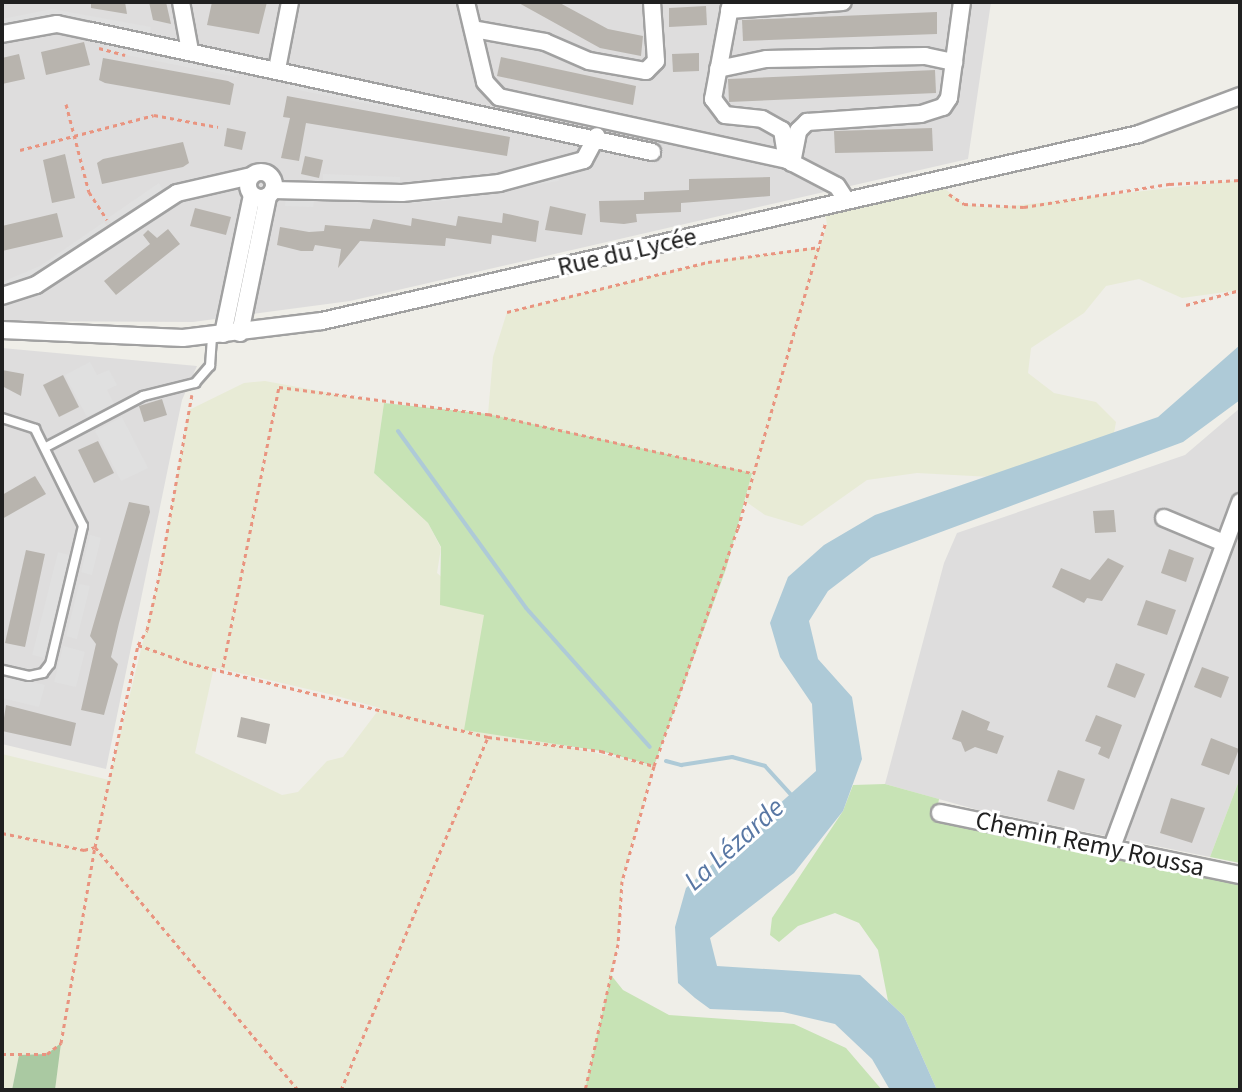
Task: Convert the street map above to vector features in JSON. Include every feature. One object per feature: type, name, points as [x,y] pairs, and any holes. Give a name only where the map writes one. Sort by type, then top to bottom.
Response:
[{"type":"street","points":[[181,2],[190,51]]},
{"type":"street","points":[[277,69],[290,2]]},
{"type":"street","points":[[466,2],[485,82],[499,97],[789,162],[837,186],[846,200]]},
{"type":"street","points":[[473,29],[646,71],[656,61],[652,2]]},
{"type":"street","points":[[789,162],[782,130],[762,119],[739,119],[718,109],[713,99],[730,6],[843,2]]},
{"type":"street","points":[[789,162],[798,131],[807,122],[921,114],[943,107],[954,62],[960,3]]},
{"type":"street","points":[[2,34],[57,24],[597,136],[652,152]]},
{"type":"street","points":[[718,69],[766,59],[925,56],[954,62]]},
{"type":"street","name":"Rue du Lycée","points":[[2,330],[122,339],[225,334],[428,298],[1139,134],[1240,96]]},
{"type":"street","points":[[2,296],[36,285],[177,193],[225,181],[261,188],[402,193],[499,183],[584,160],[592,154],[597,136]]},
{"type":"street","points":[[225,334],[261,188]]},
{"type":"street","points":[[1112,847],[1240,502]]},
{"type":"street","points":[[1164,518],[1224,543]]},
{"type":"street","name":"Chemin Remy Roussa","points":[[940,813],[1240,875]]},
{"type":"lane","points":[[46,447],[143,396],[195,383],[210,366],[225,334]]},
{"type":"lane","points":[[2,418],[35,429],[81,515],[82,536],[50,664],[43,673],[29,676],[2,670]]},
{"type":"path","points":[[66,104],[72,138],[89,192],[115,232]]},
{"type":"path","points":[[20,150],[154,115],[218,127]]},
{"type":"path","points":[[934,180],[964,204],[993,208],[1240,180]]},
{"type":"path","points":[[585,1090],[618,944],[622,881],[654,766],[752,473],[827,224],[823,205]]},
{"type":"path","points":[[507,312],[708,262],[820,247]]},
{"type":"path","points":[[1186,305],[1240,290]]},
{"type":"path","points":[[2,1054],[47,1054],[61,1043],[95,847],[138,645],[147,630],[160,572],[195,383]]},
{"type":"path","points":[[222,668],[279,387],[488,414],[752,473]]},
{"type":"path","points":[[138,645],[488,737],[601,751],[654,766]]},
{"type":"path","points":[[341,1090],[488,737]]},
{"type":"path","points":[[2,833],[84,850],[95,847]]},
{"type":"path","points":[[95,847],[298,1090]]},
{"type":"shaded area","points":[[2,2],[991,2],[968,159],[350,301],[193,322],[2,321]]},
{"type":"shaded area","points":[[52,9],[151,27],[150,36],[2,29],[2,19]]},
{"type":"shaded area","points":[[109,40],[239,66],[237,77],[106,51]]},
{"type":"shaded area","points":[[290,77],[420,103],[418,114],[288,88]]},
{"type":"shaded area","points":[[323,174],[400,177],[400,187],[323,184]]},
{"type":"shaded area","points":[[558,175],[559,181],[444,201],[390,204],[314,199],[313,207],[285,206],[286,194]]},
{"type":"shaded area","points":[[159,183],[164,192],[114,227],[108,218]]},
{"type":"shaded area","points":[[104,222],[110,230],[46,274],[2,292],[2,282],[40,266]]},
{"type":"shaded area","points":[[2,348],[197,366],[182,400],[106,769],[2,744]]},
{"type":"shaded area","points":[[90,362],[97,375],[109,370],[117,385],[107,390],[114,404],[87,417],[65,375]]},
{"type":"shaded area","points":[[1240,408],[1240,778],[1210,857],[978,810],[885,784],[944,563],[957,533],[1185,455]]},
{"type":"shaded area","points":[[122,417],[148,468],[121,481],[95,431]]},
{"type":"shaded area","points":[[90,535],[101,538],[92,575],[81,572]]},
{"type":"shaded area","points":[[58,552],[70,555],[44,658],[32,655]]},
{"type":"shaded area","points":[[79,584],[90,586],[77,639],[66,636]]},
{"type":"shaded area","points":[[63,646],[85,652],[76,687],[54,682]]},
{"type":"shaded area","points":[[2,675],[45,685],[39,707],[2,698]]},
{"type":"green space","points":[[934,180],[964,204],[993,208],[1240,180],[1240,290],[1182,298],[1139,279],[1106,286],[1084,313],[1031,348],[1028,373],[1054,393],[1096,402],[1116,422],[1114,433],[991,477],[917,473],[867,480],[802,526],[765,515],[745,501],[752,473],[488,414],[493,357],[507,312],[708,262],[820,247],[827,224],[823,205]]},
{"type":"green space","points":[[265,381],[384,403],[374,473],[428,523],[441,548],[437,573],[484,614],[560,745],[654,766],[622,881],[618,944],[585,1090],[55,1090],[60,1045],[47,1054],[19,1055],[12,1090],[2,1090],[2,754],[109,780],[160,572],[189,410],[244,383]],"holes":[[[214,667],[380,708],[343,757],[327,761],[298,792],[282,795],[195,753]]]},
{"type":"green space","points":[[384,403],[488,414],[752,473],[726,569],[654,766],[601,751],[464,730],[484,615],[440,605],[441,547],[428,523],[374,473]]},
{"type":"green space","points":[[1240,778],[1240,863],[1210,857]]},
{"type":"green space","points":[[885,784],[939,799],[936,816],[1240,881],[1240,1090],[937,1090],[904,1016],[888,1001],[878,950],[859,923],[835,913],[798,926],[779,942],[770,935],[772,918],[843,811],[853,785]]},
{"type":"green space","points":[[611,975],[623,990],[669,1015],[794,1024],[846,1048],[882,1090],[585,1090]]},
{"type":"green space","points":[[61,1043],[55,1090],[12,1090],[19,1055],[47,1054]]},
{"type":"water","points":[[1240,345],[1240,400],[1183,442],[871,558],[828,591],[809,621],[818,659],[852,697],[862,759],[843,811],[794,873],[710,938],[717,966],[860,975],[904,1016],[937,1090],[890,1090],[872,1059],[835,1024],[783,1012],[710,1009],[695,998],[678,983],[675,927],[686,888],[816,771],[812,704],[780,657],[770,623],[788,577],[824,545],[875,515],[1158,417]]},
{"type":"building","points":[[91,2],[125,2],[127,14],[91,8]]},
{"type":"building","points":[[149,2],[166,2],[171,24],[153,20]]},
{"type":"building","points":[[212,2],[267,2],[259,34],[207,25]]},
{"type":"building","points":[[517,2],[558,2],[608,29],[643,36],[641,56],[600,48]]},
{"type":"building","points":[[706,6],[707,25],[669,27],[669,8]]},
{"type":"building","points":[[937,12],[937,34],[743,41],[742,20]]},
{"type":"building","points":[[84,42],[90,65],[46,75],[41,52]]},
{"type":"building","points":[[699,53],[699,71],[673,72],[672,54]]},
{"type":"building","points":[[19,54],[25,79],[2,84],[2,58]]},
{"type":"building","points":[[501,57],[636,86],[633,105],[497,76]]},
{"type":"building","points":[[103,58],[228,81],[234,84],[230,105],[105,83],[99,80]]},
{"type":"building","points":[[935,70],[936,93],[729,102],[728,79]]},
{"type":"building","points":[[287,96],[510,137],[507,156],[306,123],[299,161],[281,158],[290,118],[283,117]]},
{"type":"building","points":[[227,128],[246,132],[242,150],[224,146]]},
{"type":"building","points":[[932,128],[933,151],[835,153],[834,131]]},
{"type":"building","points":[[183,142],[189,163],[183,167],[102,184],[97,163],[103,159]]},
{"type":"building","points":[[65,154],[75,198],[52,203],[43,160]]},
{"type":"building","points":[[305,156],[323,160],[319,178],[301,174]]},
{"type":"building","points":[[770,177],[770,196],[681,203],[681,212],[636,214],[637,222],[624,224],[600,222],[599,201],[644,200],[644,192],[689,190],[689,179]]},
{"type":"building","points":[[550,206],[586,214],[582,235],[545,230]]},
{"type":"building","points":[[195,208],[231,217],[226,235],[190,226]]},
{"type":"building","points":[[57,213],[63,237],[2,251],[2,226]]},
{"type":"building","points":[[503,213],[539,221],[536,242],[492,235],[491,244],[446,238],[445,246],[360,241],[338,268],[341,249],[315,245],[313,251],[301,251],[277,245],[280,227],[309,232],[324,231],[325,225],[370,229],[373,219],[411,226],[412,218],[456,226],[458,216],[502,223]]},
{"type":"building","points":[[168,229],[180,244],[116,295],[104,281],[150,244],[143,235],[148,230],[157,238]]},
{"type":"building","points":[[2,370],[24,374],[21,396],[2,386]]},
{"type":"building","points":[[63,375],[79,407],[59,417],[43,385]]},
{"type":"building","points":[[162,399],[167,415],[144,422],[139,406]]},
{"type":"building","points":[[98,441],[114,473],[94,483],[78,450]]},
{"type":"building","points":[[35,476],[46,494],[2,519],[2,495]]},
{"type":"building","points":[[129,502],[149,506],[150,512],[111,657],[118,664],[104,715],[81,710],[96,644],[90,636]]},
{"type":"building","points":[[1114,510],[1116,532],[1095,533],[1093,511]]},
{"type":"building","points":[[1169,549],[1194,558],[1186,582],[1161,573]]},
{"type":"building","points":[[26,550],[45,554],[25,647],[5,643]]},
{"type":"building","points":[[1108,558],[1124,566],[1102,601],[1087,598],[1084,603],[1052,587],[1061,568],[1090,580]]},
{"type":"building","points":[[1146,600],[1176,610],[1167,635],[1137,625]]},
{"type":"building","points":[[1116,663],[1145,674],[1135,698],[1107,687]]},
{"type":"building","points":[[1202,667],[1229,677],[1221,698],[1194,687]]},
{"type":"building","points":[[6,705],[76,723],[71,746],[2,731]]},
{"type":"building","points":[[962,710],[990,722],[987,730],[1004,736],[997,754],[975,747],[965,752],[961,742],[952,739]]},
{"type":"building","points":[[1096,715],[1122,725],[1109,759],[1098,754],[1101,747],[1085,741]]},
{"type":"building","points":[[241,717],[270,724],[266,744],[237,737]]},
{"type":"building","points":[[1211,738],[1239,749],[1229,775],[1201,765]]},
{"type":"building","points":[[1058,770],[1085,779],[1074,810],[1047,801]]},
{"type":"building","points":[[1171,798],[1205,808],[1192,843],[1160,833]]},
{"type":"waterway","points":[[398,431],[526,608],[650,747]]},
{"type":"waterway","name":"La Lézarde","points":[[666,761],[681,765],[732,757],[765,766],[794,798]]}]
